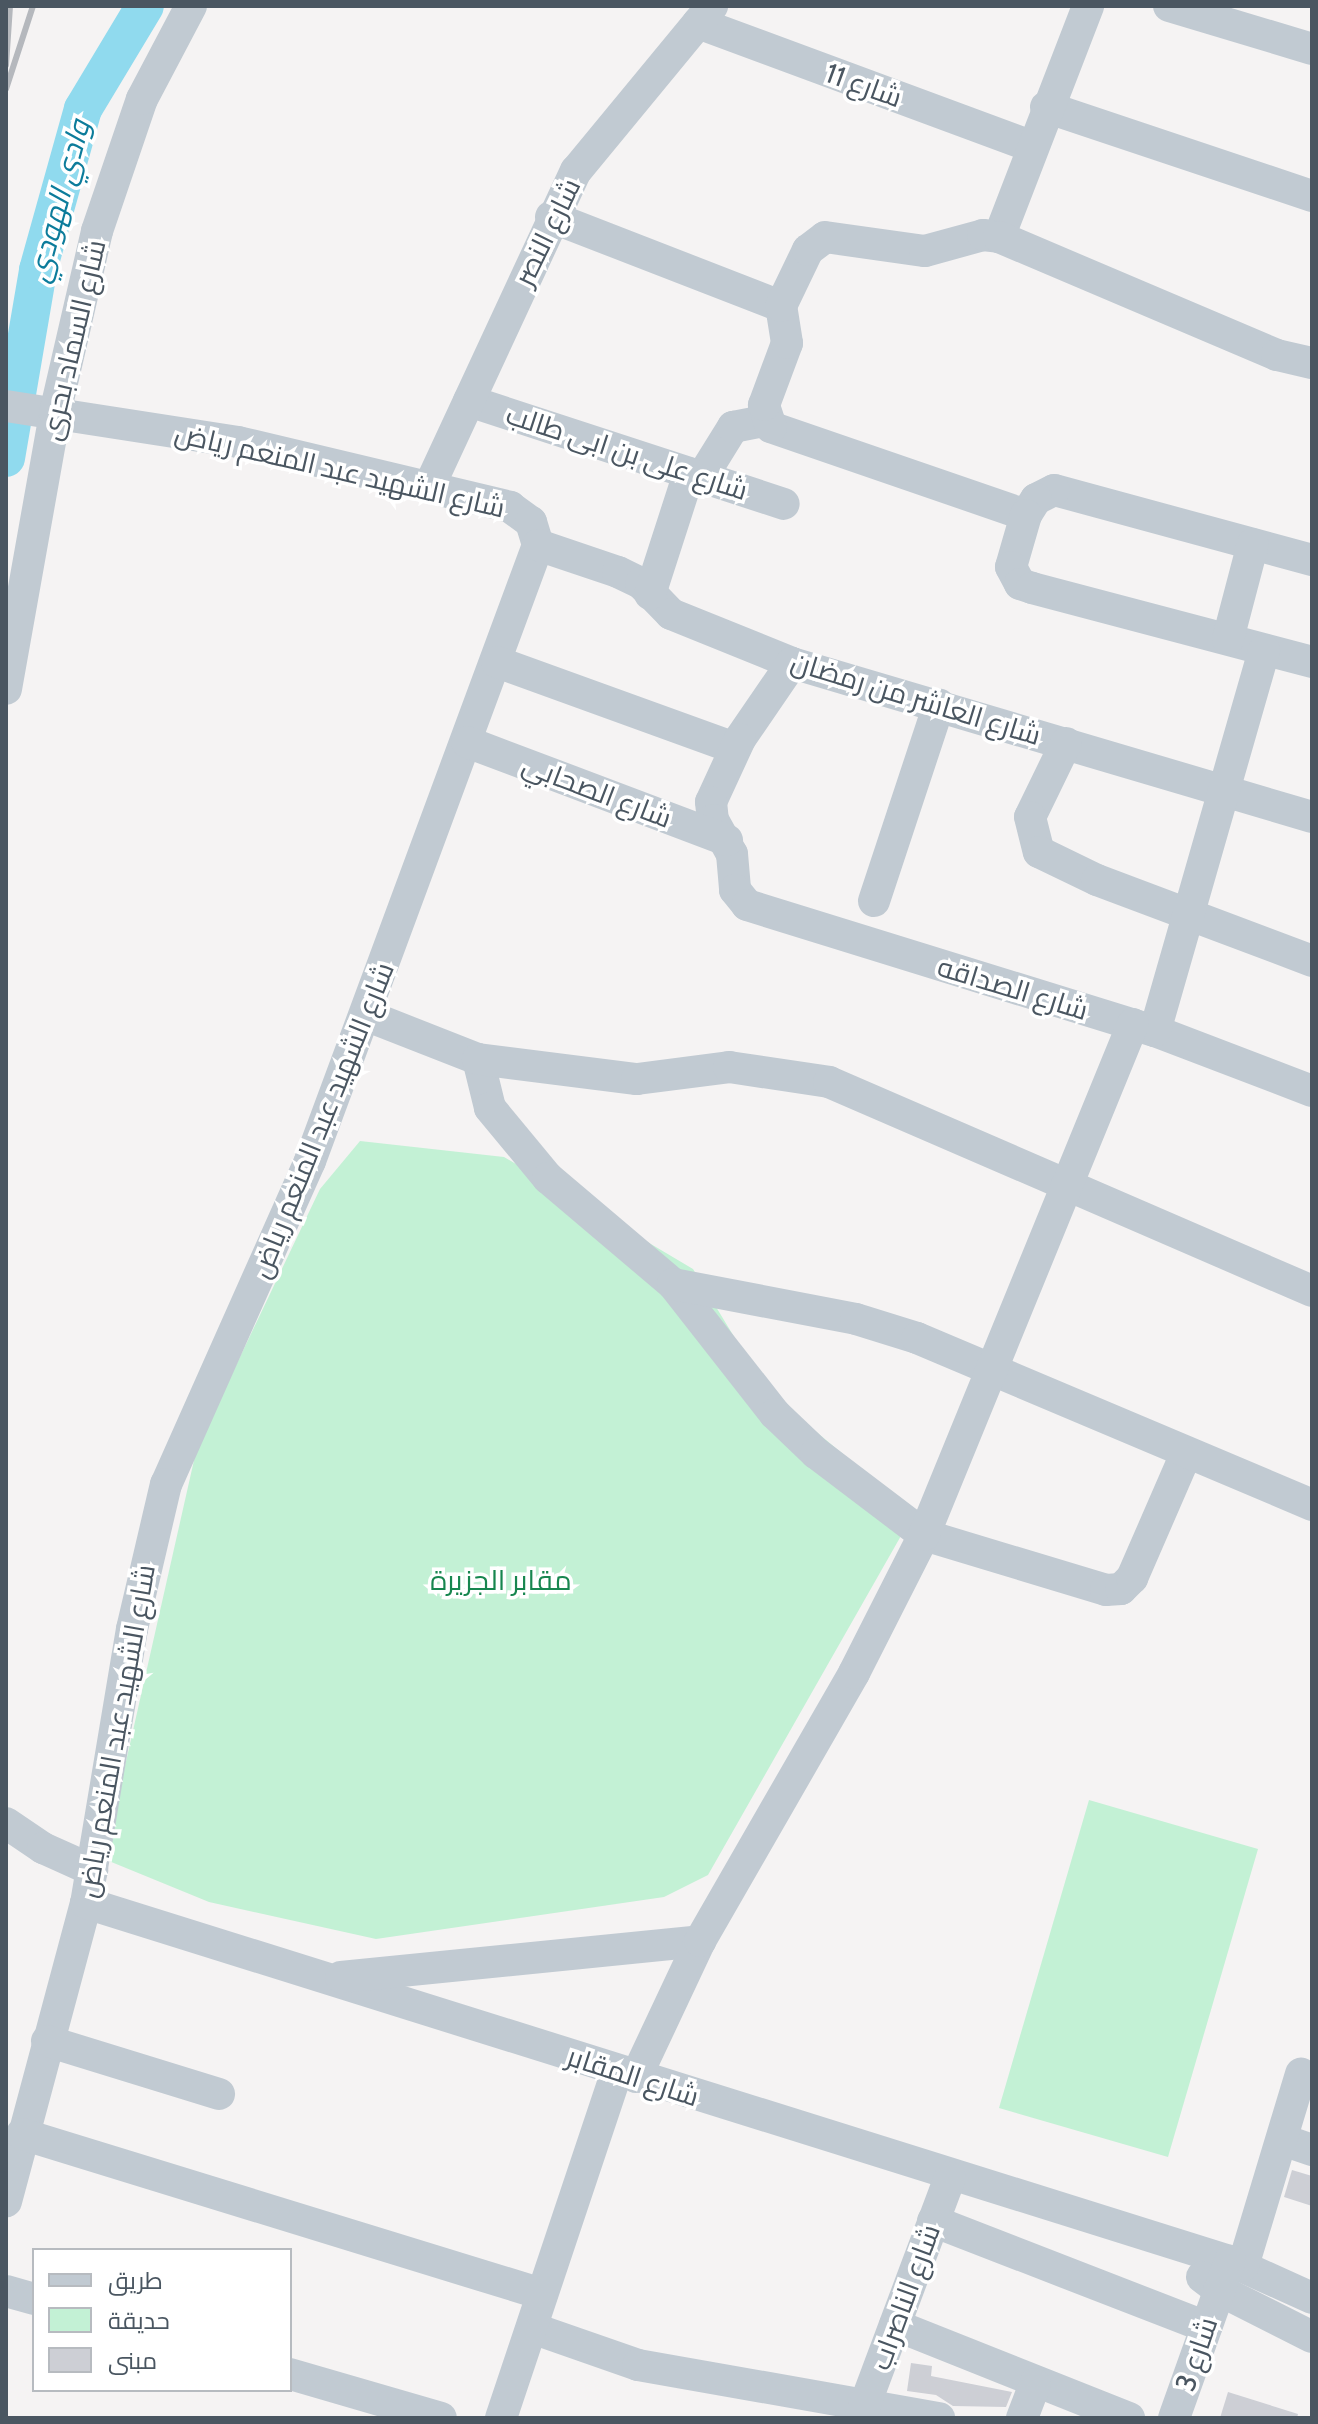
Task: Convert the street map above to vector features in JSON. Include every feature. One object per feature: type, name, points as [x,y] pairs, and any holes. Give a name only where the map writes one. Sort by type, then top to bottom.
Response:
[{"type":"street","name":"شارع السماد بحرى","points":[[6,689],[55,413],[97,231],[142,99],[191,6]]},
{"type":"street","points":[[999,237],[1030,146],[1088,6]]},
{"type":"street","points":[[1169,6],[1312,49]]},
{"type":"street","name":"شارع 11","points":[[705,15],[1030,146]]},
{"type":"street","name":"شارع النصر","points":[[429,487],[551,217],[576,171],[705,15]]},
{"type":"street","points":[[1046,107],[1312,196]]},
{"type":"street","points":[[551,217],[781,306]]},
{"type":"street","points":[[1026,515],[781,434],[765,421],[764,405],[787,343],[781,306],[808,250],[825,237],[925,251],[983,235],[999,237],[1288,359],[1312,363]]},
{"type":"street","name":"شارع على بن ابى طالب","points":[[469,401],[784,504]]},
{"type":"street","name":"شارع الشهيد عبد المنعم رياض","points":[[6,406],[238,442],[429,487],[523,513],[535,528],[538,545],[368,1016],[310,1161],[166,1484],[132,1629],[86,1903],[6,2201]]},
{"type":"street","points":[[650,594],[696,475],[733,427],[765,421]]},
{"type":"street","points":[[1312,560],[1054,490],[1036,499],[1026,515],[1011,567],[1020,584],[1312,662]]},
{"type":"street","points":[[1228,639],[1253,544]]},
{"type":"street","name":"شارع العاشر من رمضان","points":[[538,545],[618,572],[641,583],[671,614],[792,663],[939,704],[1312,817]]},
{"type":"street","points":[[501,2418],[542,2294],[626,2074],[861,1660],[924,1535],[1068,1187],[1144,1028],[1190,912],[1228,790],[1264,650]]},
{"type":"street","points":[[497,662],[735,748]]},
{"type":"street","points":[[727,840],[713,820],[711,802],[735,748],[792,663]]},
{"type":"street","points":[[874,901],[939,704]]},
{"type":"street","name":"شارع الصحابي","points":[[467,742],[727,840]]},
{"type":"street","points":[[1066,743],[1030,817],[1039,852],[1097,880],[1190,912],[1312,961]]},
{"type":"street","name":"شارع الصداقه","points":[[727,840],[731,873],[747,905],[763,913],[1144,1028],[1312,1091]]},
{"type":"street","points":[[368,1016],[478,1059],[637,1079],[729,1067],[808,1077],[852,1090],[1312,1291]]},
{"type":"street","points":[[478,1059],[490,1108],[548,1178],[673,1284],[775,1414],[852,1484],[924,1535],[1106,1590],[1121,1589],[1132,1578],[1186,1454]]},
{"type":"street","points":[[673,1284],[856,1319],[993,1367],[1186,1454],[1312,1505]]},
{"type":"street","points":[[6,1823],[43,1848],[92,1870]]},
{"type":"street","name":"شارع المقابر","points":[[86,1903],[1180,2249],[1231,2273],[1312,2298]]},
{"type":"street","points":[[328,1979],[700,1941]]},
{"type":"street","points":[[47,2041],[219,2094]]},
{"type":"street","name":"شارع 3","points":[[1174,2418],[1206,2327],[1298,2145],[1301,2074]]},
{"type":"street","points":[[22,2134],[542,2294]]},
{"type":"street","name":"شارع الناصراب","points":[[863,2410],[950,2177]]},
{"type":"street","points":[[933,2221],[1206,2327]]},
{"type":"street","name":"شارع المقابر","points":[[1231,2273],[1312,2337]]},
{"type":"street","points":[[6,2291],[32,2298]]},
{"type":"street","points":[[895,2325],[1035,2384],[1129,2418]]},
{"type":"street","points":[[532,2328],[638,2365],[863,2410],[939,2418]]},
{"type":"street","points":[[292,2375],[441,2418]]},
{"type":"street","points":[[1022,2418],[1035,2384]]},
{"type":"green space","name":"مقابر الجزيرة","points":[[360,1141],[504,1157],[693,1269],[767,1391],[914,1513],[708,1875],[664,1897],[376,1939],[209,1902],[104,1859],[197,1447],[320,1189]]},
{"type":"green space","points":[[1089,1800],[1258,1849],[1168,2157],[999,2108]]},
{"type":"building","points":[[1292,2170],[1312,2176],[1312,2206],[1284,2197]]},
{"type":"building","points":[[911,2363],[932,2366],[931,2376],[1012,2392],[1006,2407],[953,2406],[936,2395],[907,2391]]},
{"type":"building","points":[[1228,2392],[1298,2414],[1297,2418],[1220,2418]]},
{"type":"waterway","name":"وادي الهودي","points":[[6,458],[38,270],[83,109],[145,6]]},
{"type":"railway","points":[[6,65],[10,6]]},
{"type":"railway","points":[[6,89],[33,6]]}]
